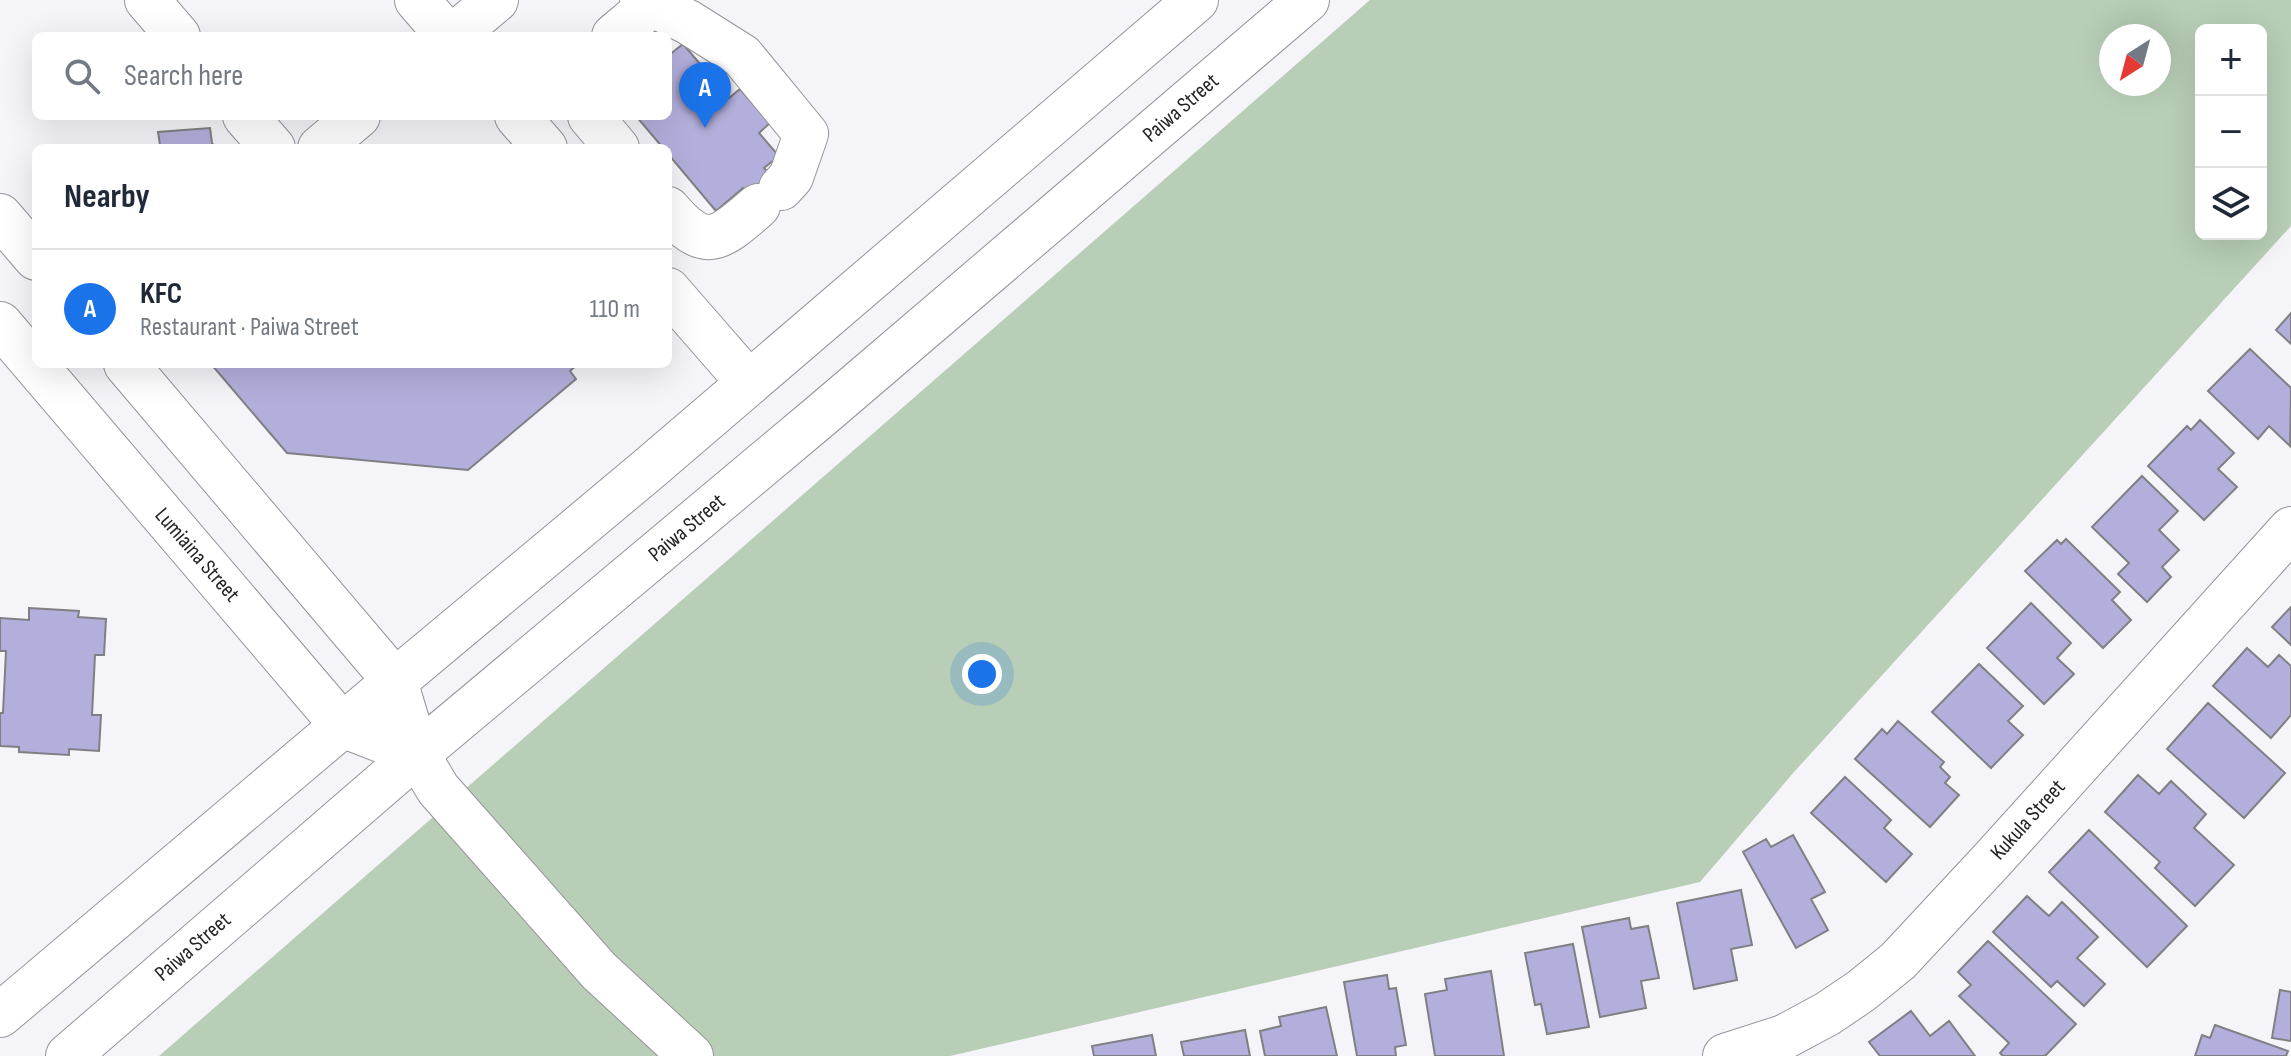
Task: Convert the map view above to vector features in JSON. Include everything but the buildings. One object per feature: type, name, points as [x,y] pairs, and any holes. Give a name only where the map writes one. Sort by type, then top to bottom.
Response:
[{"type":"main road","points":[[147,0],[175,32]]},
{"type":"main road","points":[[417,0],[446,32]]},
{"type":"main road","points":[[455,32],[496,0]]},
{"type":"main road","points":[[0,1015],[749,383],[1196,0]]},
{"type":"main road","name":"Paiwa Street","points":[[68,1056],[417,754],[824,413],[1307,0]]},
{"type":"main road","points":[[618,32],[647,3],[688,22],[742,56],[806,134],[791,177],[727,234],[701,236],[682,225],[672,214]]},
{"type":"main road","points":[[248,120],[270,144]]},
{"type":"main road","points":[[325,144],[353,120]]},
{"type":"main road","points":[[520,120],[542,144]]},
{"type":"main road","points":[[593,120],[614,144]]},
{"type":"main road","points":[[0,216],[32,253]]},
{"type":"main road","points":[[672,295],[749,383]]},
{"type":"main road","name":"Lumiaina Street","points":[[0,324],[32,362]]},
{"type":"main road","name":"Lumiaina Street","points":[[38,368],[342,725],[417,754]]},
{"type":"main road","points":[[129,368],[395,681],[417,754],[438,789],[599,971],[691,1056]]},
{"type":"main road","name":"Kukula Street","points":[[1725,1056],[1784,1037],[1827,1014],[1898,961],[2291,529]]},
{"type":"green space","points":[[1370,0],[2291,0],[2291,226],[1794,772],[1700,882],[950,1056],[159,1056]]},
{"type":"place","name":"KFC","points":[[705,128]]}]
